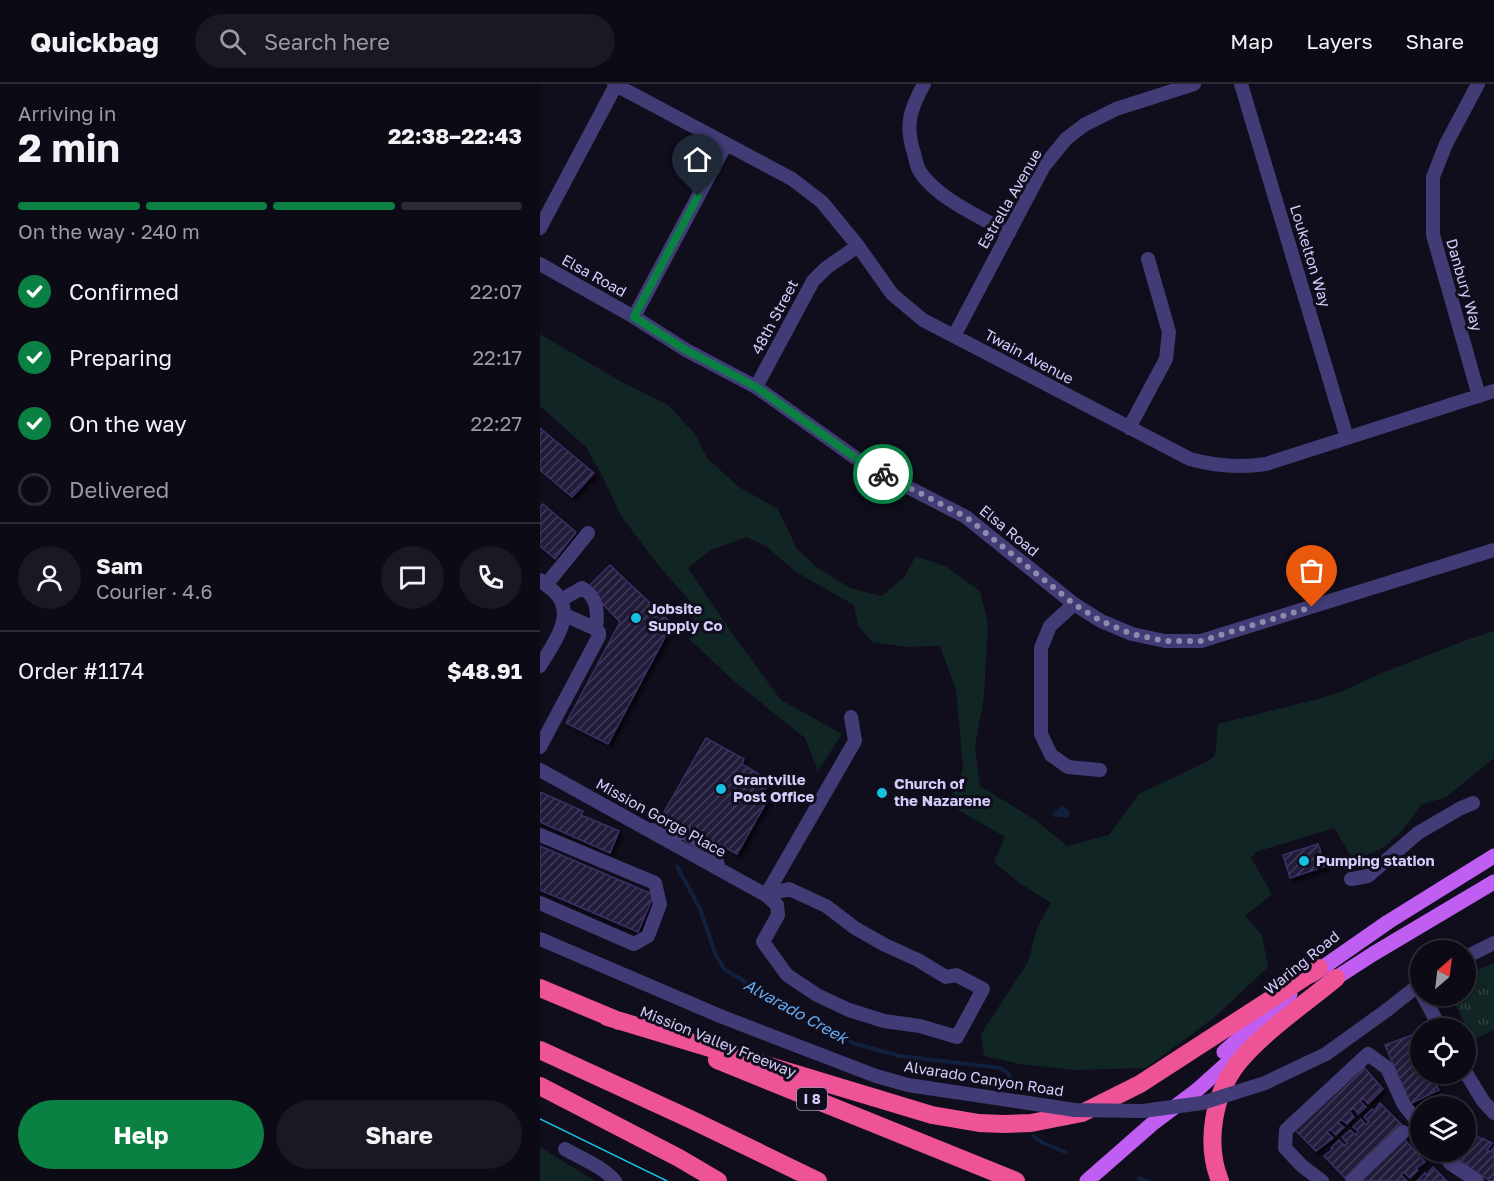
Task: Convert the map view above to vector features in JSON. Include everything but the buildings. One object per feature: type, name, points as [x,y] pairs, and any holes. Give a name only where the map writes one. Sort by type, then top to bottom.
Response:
[{"type":"highway","points":[[607,1017],[932,1115],[979,1123],[1031,1123],[1082,1113],[1140,1084],[1319,969]]},
{"type":"highway","points":[[1220,1181],[1212,1145],[1215,1115],[1229,1079],[1238,1064],[1261,1041],[1336,978]]},
{"type":"highway","name":"Mission Valley Freeway","points":[[540,988],[1016,1181]]},
{"type":"highway","points":[[540,1050],[818,1181]]},
{"type":"highway","points":[[540,1086],[679,1158],[718,1181]]},
{"type":"main road","name":"Waring Road","points":[[1152,1124],[1189,1084],[1319,969],[1388,922],[1494,856]]},
{"type":"main road","name":"Waring Road","points":[[1087,1181],[1152,1124],[1196,1091],[1239,1052],[1336,978],[1494,882]]},
{"type":"street","points":[[924,84],[911,107],[908,135],[918,168],[927,181],[942,194],[1009,233]]},
{"type":"street","name":"Estrella Avenue","points":[[954,336],[1044,166],[1066,139],[1084,125],[1116,109],[1194,84]]},
{"type":"street","name":"Loukelton Way","points":[[1240,84],[1347,438]]},
{"type":"street","name":"Danbury Way","points":[[1478,84],[1446,144],[1433,177],[1433,235],[1479,396]]},
{"type":"street","points":[[540,228],[615,85]]},
{"type":"street","name":"Twain Avenue","points":[[615,85],[634,89],[726,144],[792,179],[822,202],[858,246],[892,294],[923,320],[1190,459],[1209,464],[1247,467],[1266,464],[1494,391]]},
{"type":"street","points":[[634,317],[726,144]]},
{"type":"street","name":"48th Street","points":[[756,387],[813,281],[826,268],[858,246]]},
{"type":"street","points":[[1130,428],[1166,359],[1169,332],[1148,259]]},
{"type":"street","name":"Elsa Road","points":[[540,264],[634,317],[686,350],[756,387],[867,466],[966,517],[1074,604],[1101,621],[1132,634],[1165,641],[1201,641],[1494,550]]},
{"type":"street","points":[[540,666],[565,615],[561,600],[543,583],[588,533]]},
{"type":"street","points":[[561,600],[582,588],[591,594],[597,606],[596,629]]},
{"type":"street","points":[[1074,604],[1050,626],[1041,648],[1041,734],[1051,755],[1068,767],[1100,770]]},
{"type":"street","points":[[540,747],[599,636],[596,629],[565,615]]},
{"type":"street","points":[[766,895],[855,741],[851,717]]},
{"type":"street","name":"Mission Gorge Place","points":[[540,770],[766,895]]},
{"type":"street","points":[[1351,879],[1368,876],[1418,833],[1473,803]]},
{"type":"street","points":[[540,835],[655,883],[660,904],[648,936],[634,944],[540,903]]},
{"type":"street","points":[[789,890],[826,906],[855,928],[885,945],[918,960],[946,977],[956,975],[983,989],[957,1037],[920,1026],[884,1021],[849,1010],[799,984],[787,975],[763,942],[778,915],[777,905],[766,895],[789,890]]},
{"type":"street","name":"Alvarado Canyon Road","points":[[540,939],[720,1016],[876,1076],[908,1085],[1075,1110],[1143,1111],[1202,1103],[1265,1083],[1326,1054],[1410,995]]},
{"type":"street","points":[[1476,952],[1494,943]]},
{"type":"street","points":[[1322,1181],[1302,1166],[1285,1148],[1286,1130],[1368,1054],[1387,1068],[1404,1105],[1410,1112]]},
{"type":"street","points":[[1473,1084],[1494,1113]]},
{"type":"street","points":[[1352,1181],[1403,1132]]},
{"type":"street","points":[[565,1149],[597,1165],[615,1181]]},
{"type":"street","points":[[1450,1162],[1477,1181]]},
{"type":"green space","points":[[540,334],[620,381],[668,405],[695,434],[707,458],[739,487],[778,509],[797,549],[818,568],[850,588],[882,596],[904,577],[916,556],[947,567],[980,591],[988,624],[984,697],[975,747],[980,786],[1037,821],[1067,846],[1109,835],[1139,794],[1208,761],[1215,755],[1218,724],[1343,691],[1384,672],[1494,631],[1494,758],[1445,798],[1422,804],[1401,832],[1384,847],[1354,861],[1334,828],[1256,852],[1251,858],[1272,894],[1245,916],[1262,935],[1268,967],[1215,1017],[1146,1068],[1074,1070],[1020,1064],[984,1056],[981,1034],[1028,962],[1037,928],[1051,903],[1018,882],[994,862],[1005,837],[948,804],[960,780],[963,766],[956,690],[940,646],[907,647],[872,642],[858,626],[854,605],[796,572],[767,547],[747,537],[711,550],[688,568],[781,700],[842,734],[818,771],[805,738],[734,681],[689,639],[694,621],[691,602],[658,565],[621,516],[586,447],[540,406]]},
{"type":"green space","points":[[1494,963],[1494,1030],[1476,1039],[1476,1018],[1462,1018],[1456,1006],[1476,1006],[1476,970]]},
{"type":"green space","points":[[540,1147],[595,1181],[540,1181]]},
{"type":"water","points":[[1062,806],[1070,812],[1069,817],[1054,817],[1052,813]]},
{"type":"waterway","name":"Alvarado Creek","points":[[677,866],[700,909],[715,953],[724,969],[810,1022],[856,1044],[900,1056],[1000,1068],[1008,1073],[1012,1081]]},
{"type":"waterway","name":"Alvarado Creek","points":[[1033,1136],[1065,1152]]},
{"type":"waterway","name":"Alvarado Creek","points":[[1139,1178],[1147,1181]]},
{"type":"tram line","points":[[540,1119],[667,1181]]},
{"type":"way so far","points":[[883,474],[966,517],[1074,604],[1101,621],[1132,634],[1165,641],[1201,641],[1312,607]]},
{"type":"place","name":"Jobsite Supply Co","points":[[636,618]]},
{"type":"place","name":"Grantville Post Office","points":[[721,789]]},
{"type":"place","name":"Church of the Nazarene","points":[[882,793]]},
{"type":"place","name":"Pumping station","points":[[1304,861]]},
{"type":"route","points":[[698,196],[634,317],[686,350],[756,387],[867,466],[883,474]]}]
